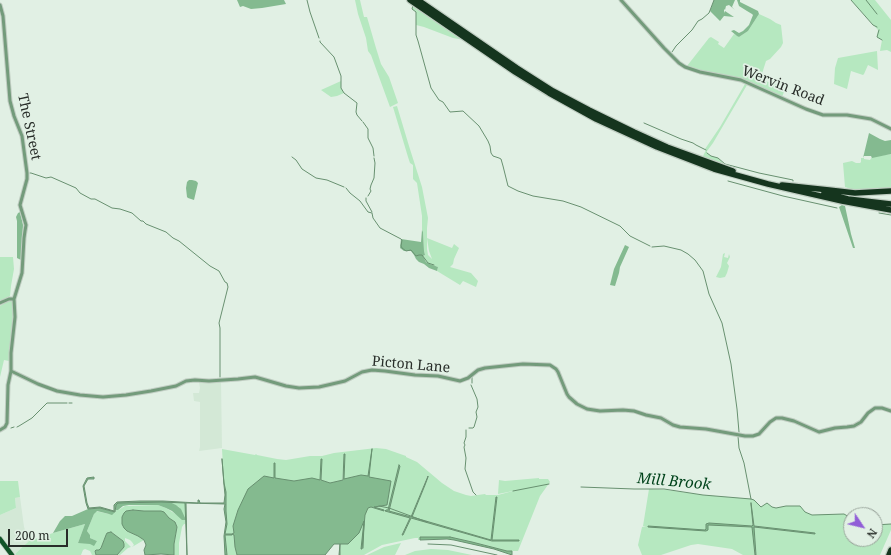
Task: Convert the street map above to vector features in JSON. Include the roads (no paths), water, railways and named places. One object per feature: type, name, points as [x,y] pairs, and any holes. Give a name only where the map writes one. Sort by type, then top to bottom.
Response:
[{"type":"highway","points":[[410,0],[515,72],[549,93],[596,119],[657,148],[714,169],[768,184],[842,201],[891,210]]},
{"type":"highway","points":[[418,0],[553,91],[602,118],[652,140],[739,173],[848,199],[891,204]]},
{"type":"highway","points":[[782,184],[855,193],[891,191]]},
{"type":"highway","points":[[889,555],[891,550]]},
{"type":"main road","points":[[0,538],[12,555]]},
{"type":"street","name":"Wervin Road","points":[[622,0],[664,48],[685,67],[700,72],[741,80],[823,115],[847,115],[871,119],[891,129]]},
{"type":"street","name":"The Street","points":[[0,5],[3,16],[10,101],[22,136],[27,173],[27,179],[20,205],[26,225],[22,273],[14,299],[15,317],[11,353],[11,371],[8,385],[7,423],[5,427],[0,430]]},
{"type":"street","points":[[0,304],[9,299],[14,299]]},
{"type":"street","name":"Picton Lane","points":[[11,371],[38,384],[57,390],[80,395],[103,397],[151,391],[176,386],[186,381],[195,380],[255,378],[299,388],[344,381],[362,372],[372,370],[438,376],[460,381],[468,378],[478,370],[485,368],[523,364],[550,365],[558,372],[569,397],[577,404],[587,408],[600,411],[634,411],[662,418],[673,425],[680,427],[706,429],[745,436],[759,434],[776,418],[796,422],[819,432],[835,428],[847,428],[854,426],[861,422],[868,413],[875,408],[882,408],[891,411]]},
{"type":"waterway","points":[[307,0],[319,38]]},
{"type":"waterway","points":[[672,52],[698,21],[709,13],[714,0]]},
{"type":"waterway","points":[[851,0],[873,25],[877,27]]},
{"type":"waterway","points":[[866,0],[877,14]]},
{"type":"waterway","points":[[413,5],[412,9],[416,12],[416,35],[431,88],[450,112],[463,111],[479,126],[488,141],[491,153],[493,156],[501,159],[508,186],[533,196],[563,201],[581,207],[620,226],[630,236],[650,246]]},
{"type":"waterway","points":[[879,30],[877,37],[882,40]]},
{"type":"waterway","points":[[320,41],[334,57],[341,76],[341,88],[344,93],[357,103],[356,112],[362,121]]},
{"type":"waterway","points":[[363,122],[368,129],[368,138],[373,148],[374,156]]},
{"type":"waterway","points":[[644,123],[693,143],[706,150]]},
{"type":"waterway","points":[[707,153],[718,158],[725,164],[793,181]]},
{"type":"waterway","points":[[292,157],[302,169],[316,178],[327,180],[344,187]]},
{"type":"waterway","points":[[368,196],[371,191],[370,189],[374,178],[374,158]]},
{"type":"waterway","points":[[30,173],[46,178],[51,177],[76,188],[80,193],[91,199],[95,199],[112,208],[132,213],[146,224],[166,232],[210,266],[219,271],[228,287],[219,323],[220,377]]},
{"type":"waterway","points":[[728,181],[783,196],[837,208]]},
{"type":"waterway","points":[[346,188],[360,201],[368,212],[372,213],[373,218],[380,228],[402,240],[402,248],[406,251],[411,250],[416,256],[422,255],[428,263],[434,265]]},
{"type":"waterway","points":[[366,198],[372,212]]},
{"type":"waterway","points":[[879,213],[891,215]]},
{"type":"waterway","points":[[652,247],[664,246],[681,250],[695,260],[703,271],[709,294],[722,323],[731,364],[739,432]]},
{"type":"waterway","points":[[472,377],[472,383]]},
{"type":"waterway","points":[[469,428],[474,427],[478,407],[477,399],[471,385]]},
{"type":"waterway","points":[[17,427],[32,418],[47,403],[67,403]]},
{"type":"waterway","points":[[466,430],[464,443],[466,458],[465,469],[473,492],[476,495]]},
{"type":"waterway","points":[[738,436],[739,448],[744,463],[751,499]]},
{"type":"waterway","name":"Mill Brook","points":[[513,491],[549,484]]},
{"type":"waterway","name":"Mill Brook","points":[[581,487],[664,489],[703,495],[751,499],[761,507],[767,503],[776,508],[800,506],[805,512],[812,515],[843,514]]},
{"type":"waterway","points":[[379,506],[389,508],[427,522]]},
{"type":"waterway","points":[[363,548],[364,524]]},
{"type":"waterway","name":"Mill Brook","points":[[883,524],[891,524]]},
{"type":"waterway","points":[[428,544],[451,545],[497,555]]}]
